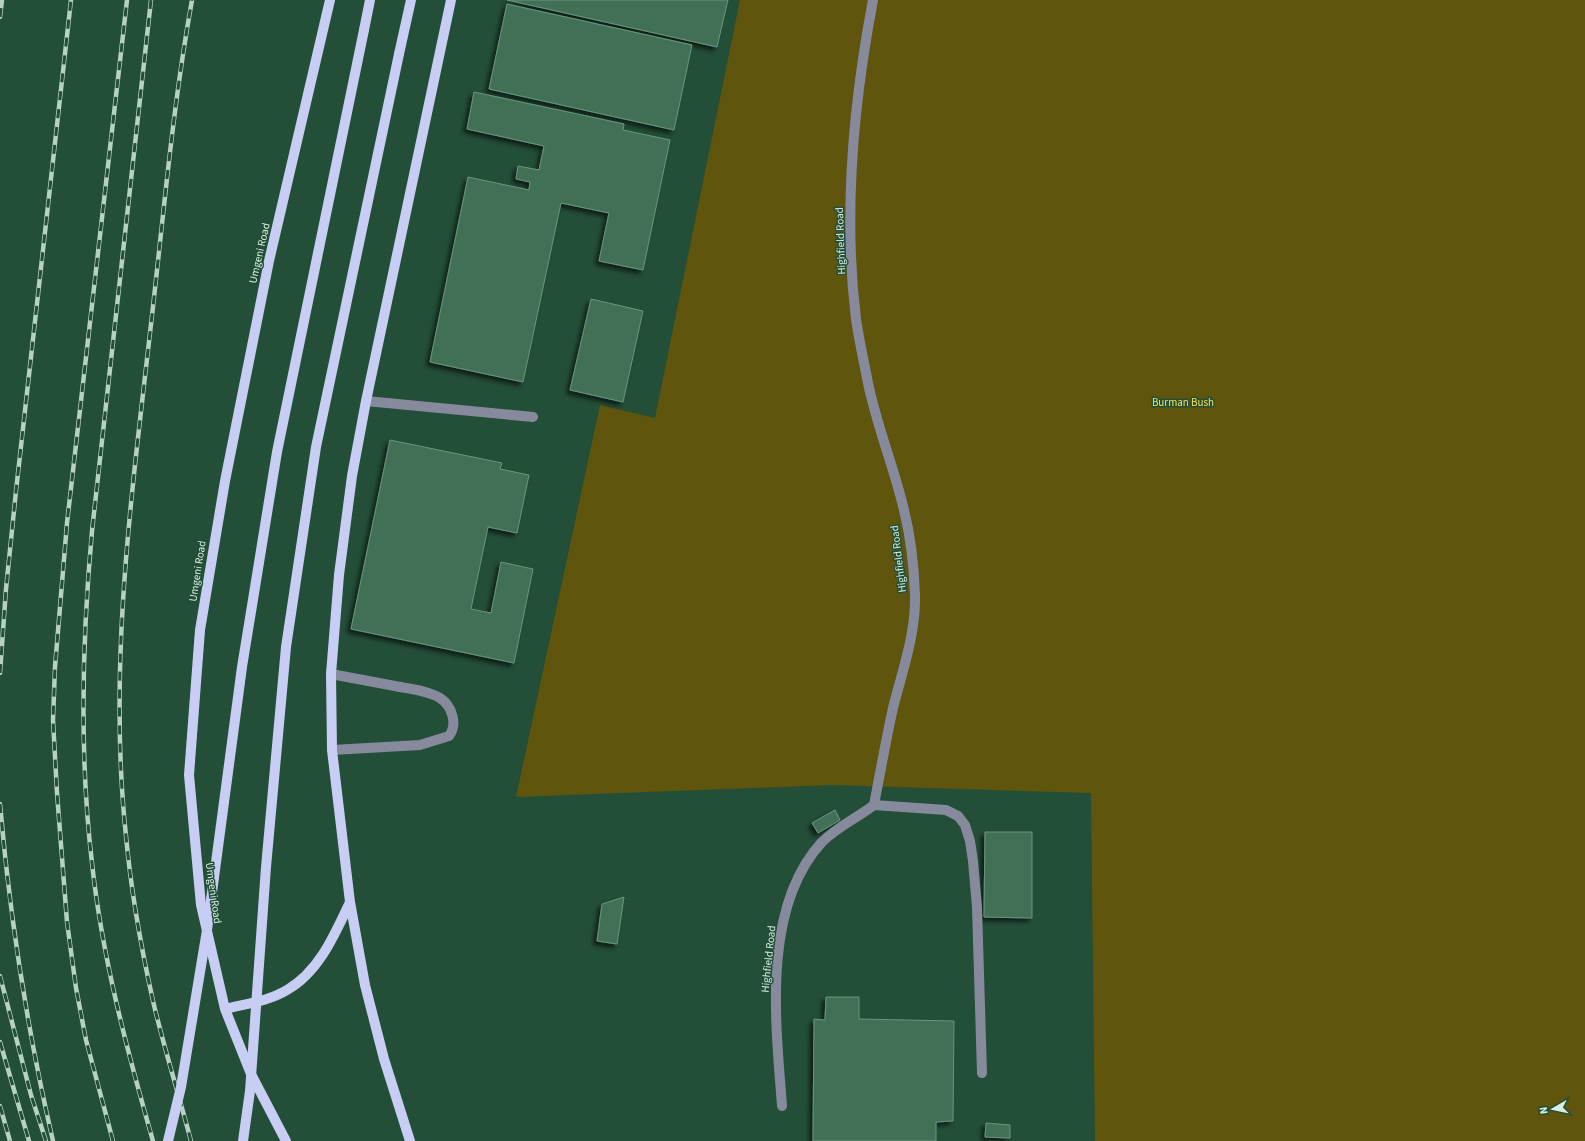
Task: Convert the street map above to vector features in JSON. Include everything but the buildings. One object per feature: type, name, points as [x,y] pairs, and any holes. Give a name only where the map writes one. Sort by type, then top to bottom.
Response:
[{"type":"main road","name":"Umgeni Road","points":[[286,1141],[251,1074],[225,1009],[201,905],[189,775],[200,630],[224,481],[269,262],[330,0]]},
{"type":"main road","points":[[168,1141],[181,1087],[207,930],[242,667],[277,452],[370,0]]},
{"type":"main road","points":[[243,1141],[250,1091],[264,890],[286,647],[316,447],[411,0]]},
{"type":"main road","points":[[410,1141],[384,1058],[366,985],[350,902],[332,750],[330,674],[339,575],[352,476],[366,401],[451,0]]},
{"type":"main road","points":[[225,1009],[286,991],[303,979],[329,945],[350,902]]},
{"type":"lane","name":"Highfield Road","points":[[782,1106],[776,1032],[776,989],[780,932],[792,892],[807,862],[822,842],[874,805],[893,709],[910,641],[915,598],[912,555],[904,510],[884,446],[869,386],[856,320],[850,251],[851,170],[862,56],[873,0]]},
{"type":"lane","points":[[366,401],[533,417]]},
{"type":"lane","points":[[330,674],[421,691],[440,698],[448,706],[454,725],[448,736],[420,745],[332,750]]},
{"type":"lane","points":[[874,805],[946,810],[958,816],[965,825],[974,861],[977,907],[982,1073]]},
{"type":"green space","name":"Burman Bush","points":[[740,0],[1585,0],[1585,1141],[1095,1141],[1091,793],[832,785],[516,797],[600,405],[655,418]]},
{"type":"railway","points":[[0,17],[2,0]]},
{"type":"railway","points":[[0,673],[6,589],[16,491],[71,0]]},
{"type":"railway","points":[[113,1141],[86,1040],[76,988],[67,922],[53,720],[55,667],[67,523],[127,0]]},
{"type":"railway","points":[[151,0],[92,531],[86,614],[83,697],[85,780],[96,898],[116,1003],[153,1141]]},
{"type":"railway","points":[[191,1141],[153,1001],[137,919],[126,836],[121,773],[119,710],[124,584],[129,521],[173,124],[192,0]]},
{"type":"railway","points":[[0,804],[20,974],[35,1057],[53,1141]]},
{"type":"railway","points":[[0,976],[31,1095],[46,1141]]},
{"type":"railway","points":[[0,1042],[29,1141]]},
{"type":"railway","points":[[0,1106],[10,1141]]}]
